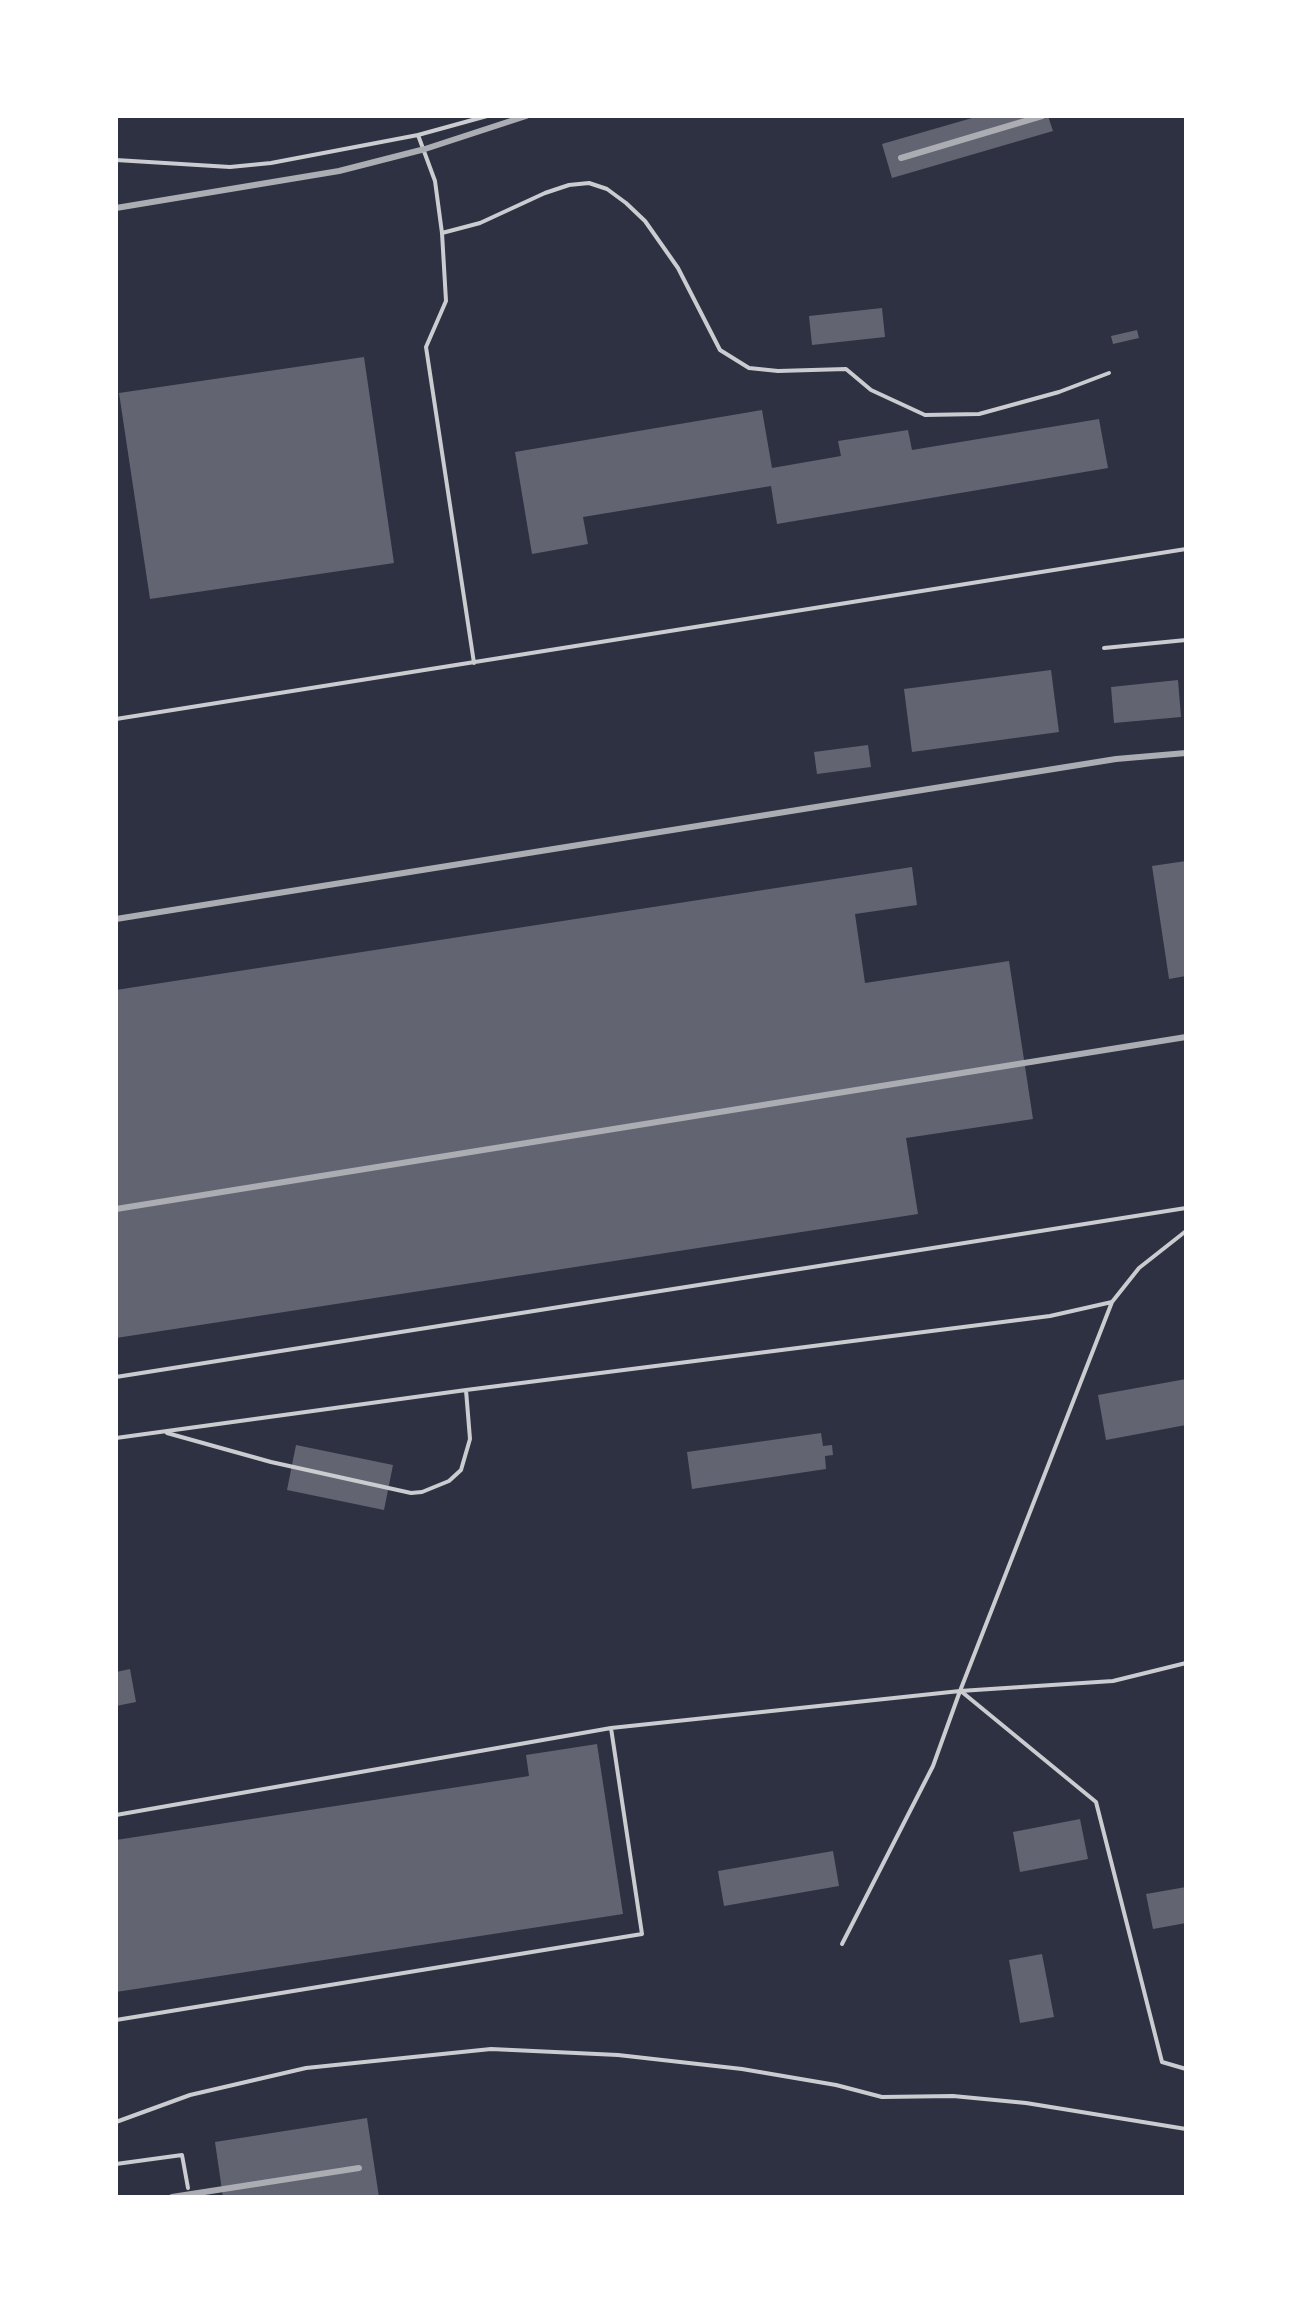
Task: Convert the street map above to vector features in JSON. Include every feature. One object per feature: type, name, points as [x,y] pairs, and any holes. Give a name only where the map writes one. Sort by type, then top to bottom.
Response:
[{"type":"lane","points":[[116,160],[214,166],[258,165],[418,135],[487,116]]},
{"type":"lane","points":[[418,135],[435,181],[446,301],[426,347],[474,663]]},
{"type":"lane","points":[[442,233],[491,219],[545,193],[569,185],[589,183],[607,189],[645,221],[678,268],[720,350],[749,368],[778,371],[846,369],[871,390],[925,415],[979,414],[1059,392],[1109,373]]},
{"type":"lane","points":[[116,719],[1186,549]]},
{"type":"lane","points":[[1104,648],[1186,640]]},
{"type":"lane","points":[[116,1377],[1186,1208]]},
{"type":"lane","points":[[842,1944],[933,1766],[1112,1302],[1139,1268],[1186,1231]]},
{"type":"lane","points":[[116,1438],[1050,1316],[1112,1302]]},
{"type":"lane","points":[[165,1432],[271,1462],[411,1493],[422,1492],[449,1481],[461,1470],[470,1439],[466,1390]]},
{"type":"lane","points":[[116,1815],[611,1728],[960,1691],[1113,1681],[1186,1663]]},
{"type":"lane","points":[[960,1691],[1096,1802],[1162,2062],[1186,2069]]},
{"type":"lane","points":[[116,2020],[642,1934],[611,1728]]},
{"type":"lane","points":[[116,2122],[190,2095],[306,2068],[491,2049],[618,2055],[742,2069],[836,2085],[882,2097],[953,2096],[1026,2103],[1186,2129]]},
{"type":"lane","points":[[116,2164],[182,2155],[188,2188]]},
{"type":"building","points":[[979,116],[1048,116],[1053,131],[892,178],[882,144]]},
{"type":"building","points":[[882,308],[885,337],[812,345],[809,316]]},
{"type":"building","points":[[1137,330],[1139,338],[1113,344],[1111,336]]},
{"type":"building","points":[[364,357],[394,563],[150,599],[119,393]]},
{"type":"building","points":[[762,410],[772,468],[841,456],[838,441],[908,430],[912,450],[1099,419],[1108,468],[777,524],[771,486],[583,517],[588,544],[532,554],[515,452]]},
{"type":"building","points":[[1051,670],[1059,732],[912,752],[904,689]]},
{"type":"building","points":[[1178,680],[1181,717],[1114,723],[1111,687]]},
{"type":"building","points":[[868,745],[871,767],[817,774],[814,752]]},
{"type":"building","points":[[1186,861],[1186,976],[1169,979],[1152,866]]},
{"type":"building","points":[[912,867],[917,905],[855,914],[865,983],[1009,961],[1033,1119],[906,1138],[918,1214],[116,1338],[116,990]]},
{"type":"building","points":[[1186,1379],[1186,1425],[1106,1440],[1098,1395]]},
{"type":"building","points":[[821,1433],[823,1446],[832,1445],[833,1455],[825,1456],[826,1469],[692,1489],[687,1452]]},
{"type":"building","points":[[296,1445],[393,1465],[384,1510],[287,1490]]},
{"type":"building","points":[[130,1669],[136,1702],[116,1706],[116,1672]]},
{"type":"building","points":[[597,1744],[623,1914],[116,1992],[116,1840],[529,1776],[526,1755]]},
{"type":"building","points":[[1080,1819],[1088,1859],[1020,1872],[1013,1832]]},
{"type":"building","points":[[833,1851],[839,1886],[724,1906],[718,1871]]},
{"type":"building","points":[[1186,1887],[1186,1923],[1153,1929],[1146,1894]]},
{"type":"building","points":[[1042,1954],[1054,2017],[1020,2023],[1009,1960]]},
{"type":"building","points":[[367,2118],[379,2197],[223,2197],[215,2142]]},
{"type":"railway","points":[[116,208],[339,171],[425,149],[526,116]]},
{"type":"railway","points":[[901,158],[1042,116]]},
{"type":"railway","points":[[116,919],[1116,759],[1186,753]]},
{"type":"railway","points":[[116,1209],[1186,1037]]},
{"type":"railway","points":[[172,2197],[359,2168]]}]
